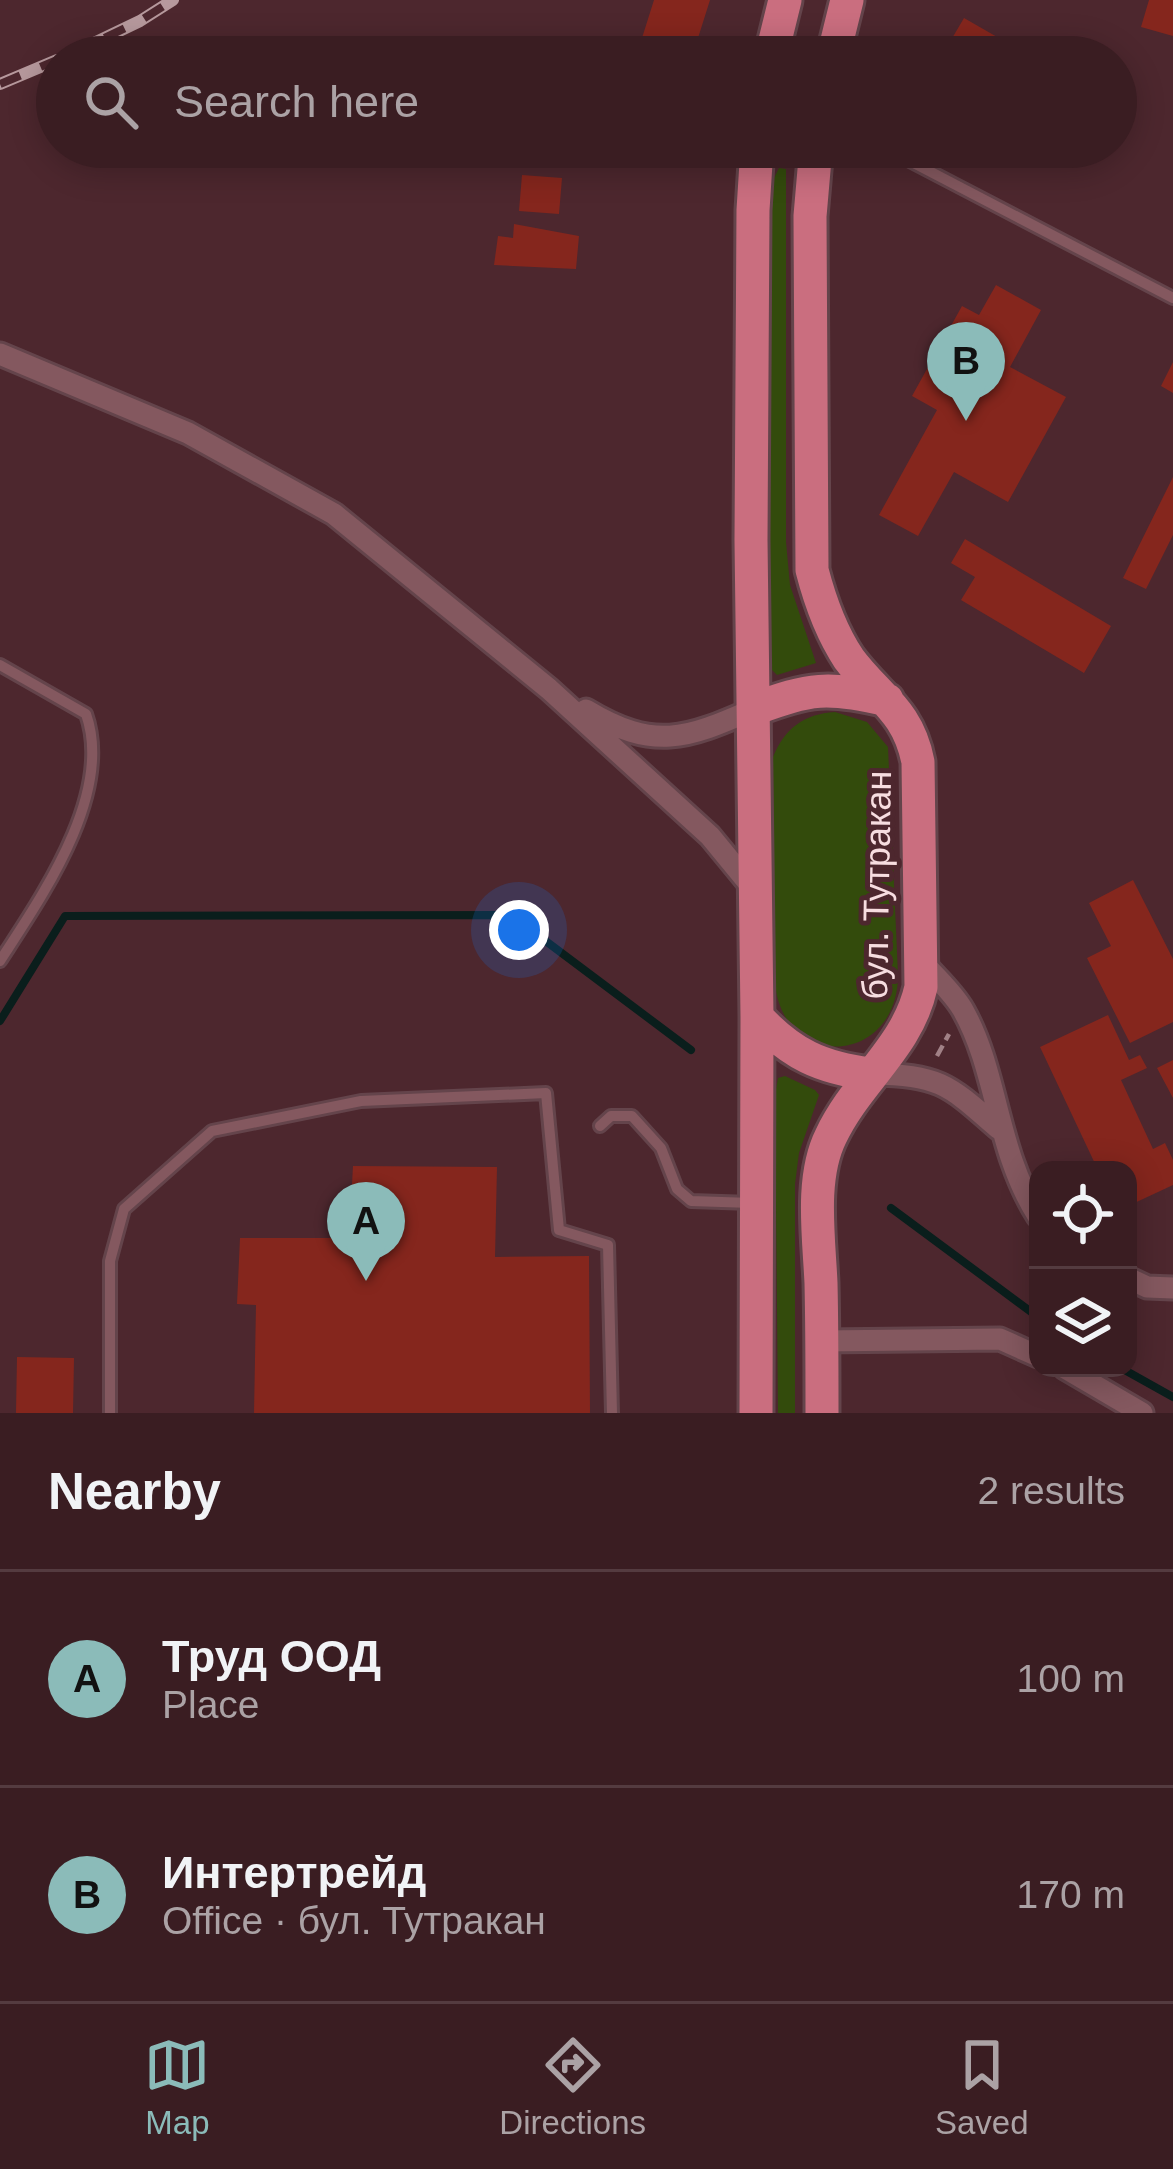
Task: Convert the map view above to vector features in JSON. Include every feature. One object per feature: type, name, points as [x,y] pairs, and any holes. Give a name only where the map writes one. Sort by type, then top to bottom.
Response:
[{"type":"main road","points":[[776,36],[784,0]]},
{"type":"main road","points":[[838,36],[847,0]]},
{"type":"main road","points":[[755,168],[751,540],[756,1413]]},
{"type":"main road","name":"бул. Тутракан","points":[[814,168],[809,216],[812,570],[824,611],[847,656],[905,720],[918,762],[921,987],[903,1037],[871,1074],[829,1139],[823,1162],[819,1197],[822,1413]]},
{"type":"main road","points":[[754,710],[828,688],[888,700]]},
{"type":"main road","points":[[757,1017],[779,1041],[813,1063],[871,1074]]},
{"type":"street","points":[[0,354],[188,434],[334,514],[549,688],[710,836],[756,893]]},
{"type":"street","points":[[549,688],[599,718],[640,735],[700,734],[754,710]]},
{"type":"street","points":[[919,959],[962,1008],[982,1059],[1000,1129],[1029,1195]]},
{"type":"street","points":[[871,1074],[926,1077],[962,1096],[1000,1129]]},
{"type":"street","points":[[1137,1283],[1173,1288]]},
{"type":"street","points":[[822,1341],[1000,1339],[1029,1352]]},
{"type":"street","points":[[1080,1377],[1142,1413]]},
{"type":"lane","points":[[923,168],[1173,298]]},
{"type":"lane","points":[[0,664],[86,714],[95,739],[74,839],[0,961]]},
{"type":"lane","points":[[110,1413],[110,1261],[124,1209],[212,1131],[361,1101],[546,1093],[559,1230],[608,1245],[612,1413]]},
{"type":"lane","points":[[600,1126],[611,1116],[632,1116],[661,1148],[677,1190],[692,1202],[755,1203]]},
{"type":"path","points":[[926,1077],[962,1008]]},
{"type":"green space","points":[[779,168],[786,169],[786,542],[790,585],[816,663],[777,675],[769,667],[766,220],[771,184]]},
{"type":"green space","points":[[835,712],[867,722],[888,747],[898,975],[893,1005],[880,1026],[862,1040],[841,1046],[819,1044],[799,1033],[783,1013],[775,985],[773,757],[797,724]]},
{"type":"green space","points":[[785,1076],[819,1095],[799,1153],[795,1184],[795,1413],[778,1413],[775,1095],[778,1078]]},
{"type":"building","points":[[654,0],[710,0],[699,36],[643,36]]},
{"type":"building","points":[[1149,0],[1173,0],[1173,36],[1141,27]]},
{"type":"building","points":[[964,18],[995,36],[953,36]]},
{"type":"building","points":[[522,175],[562,178],[559,214],[519,211]]},
{"type":"building","points":[[514,224],[579,236],[576,269],[494,265],[498,236],[513,238]]},
{"type":"building","points":[[996,285],[1041,310],[1010,367],[1066,397],[1008,502],[954,472],[918,536],[879,515],[937,410],[912,396],[962,306],[979,315]]},
{"type":"building","points":[[1173,362],[1173,393],[1161,386]]},
{"type":"building","points":[[1173,477],[1173,535],[1146,589],[1123,578]]},
{"type":"building","points":[[965,539],[1111,626],[1084,673],[961,600],[975,577],[951,563]]},
{"type":"building","points":[[1133,880],[1173,959],[1173,1022],[1130,1043],[1087,958],[1111,946],[1089,903]]},
{"type":"building","points":[[1108,1015],[1129,1060],[1140,1055],[1147,1068],[1121,1080],[1153,1149],[1165,1143],[1173,1160],[1173,1185],[1137,1202],[1137,1161],[1094,1161],[1040,1047]]},
{"type":"building","points":[[1173,1060],[1173,1098],[1157,1068]]},
{"type":"building","points":[[353,1166],[497,1167],[495,1257],[589,1256],[590,1413],[254,1413],[256,1305],[237,1304],[240,1238],[349,1238]]},
{"type":"building","points":[[17,1357],[74,1358],[73,1413],[16,1413]]},
{"type":"waterway","points":[[0,1021],[65,916],[511,915],[691,1050]]},
{"type":"waterway","points":[[891,1208],[1029,1310]]},
{"type":"waterway","points":[[1137,1377],[1173,1397]]},
{"type":"railway","points":[[109,36],[173,0]]},
{"type":"railway","points":[[0,84],[36,69]]},
{"type":"place","name":"Интертрейд","points":[[966,421]]},
{"type":"place","name":"Труд ООД","points":[[366,1281]]}]
